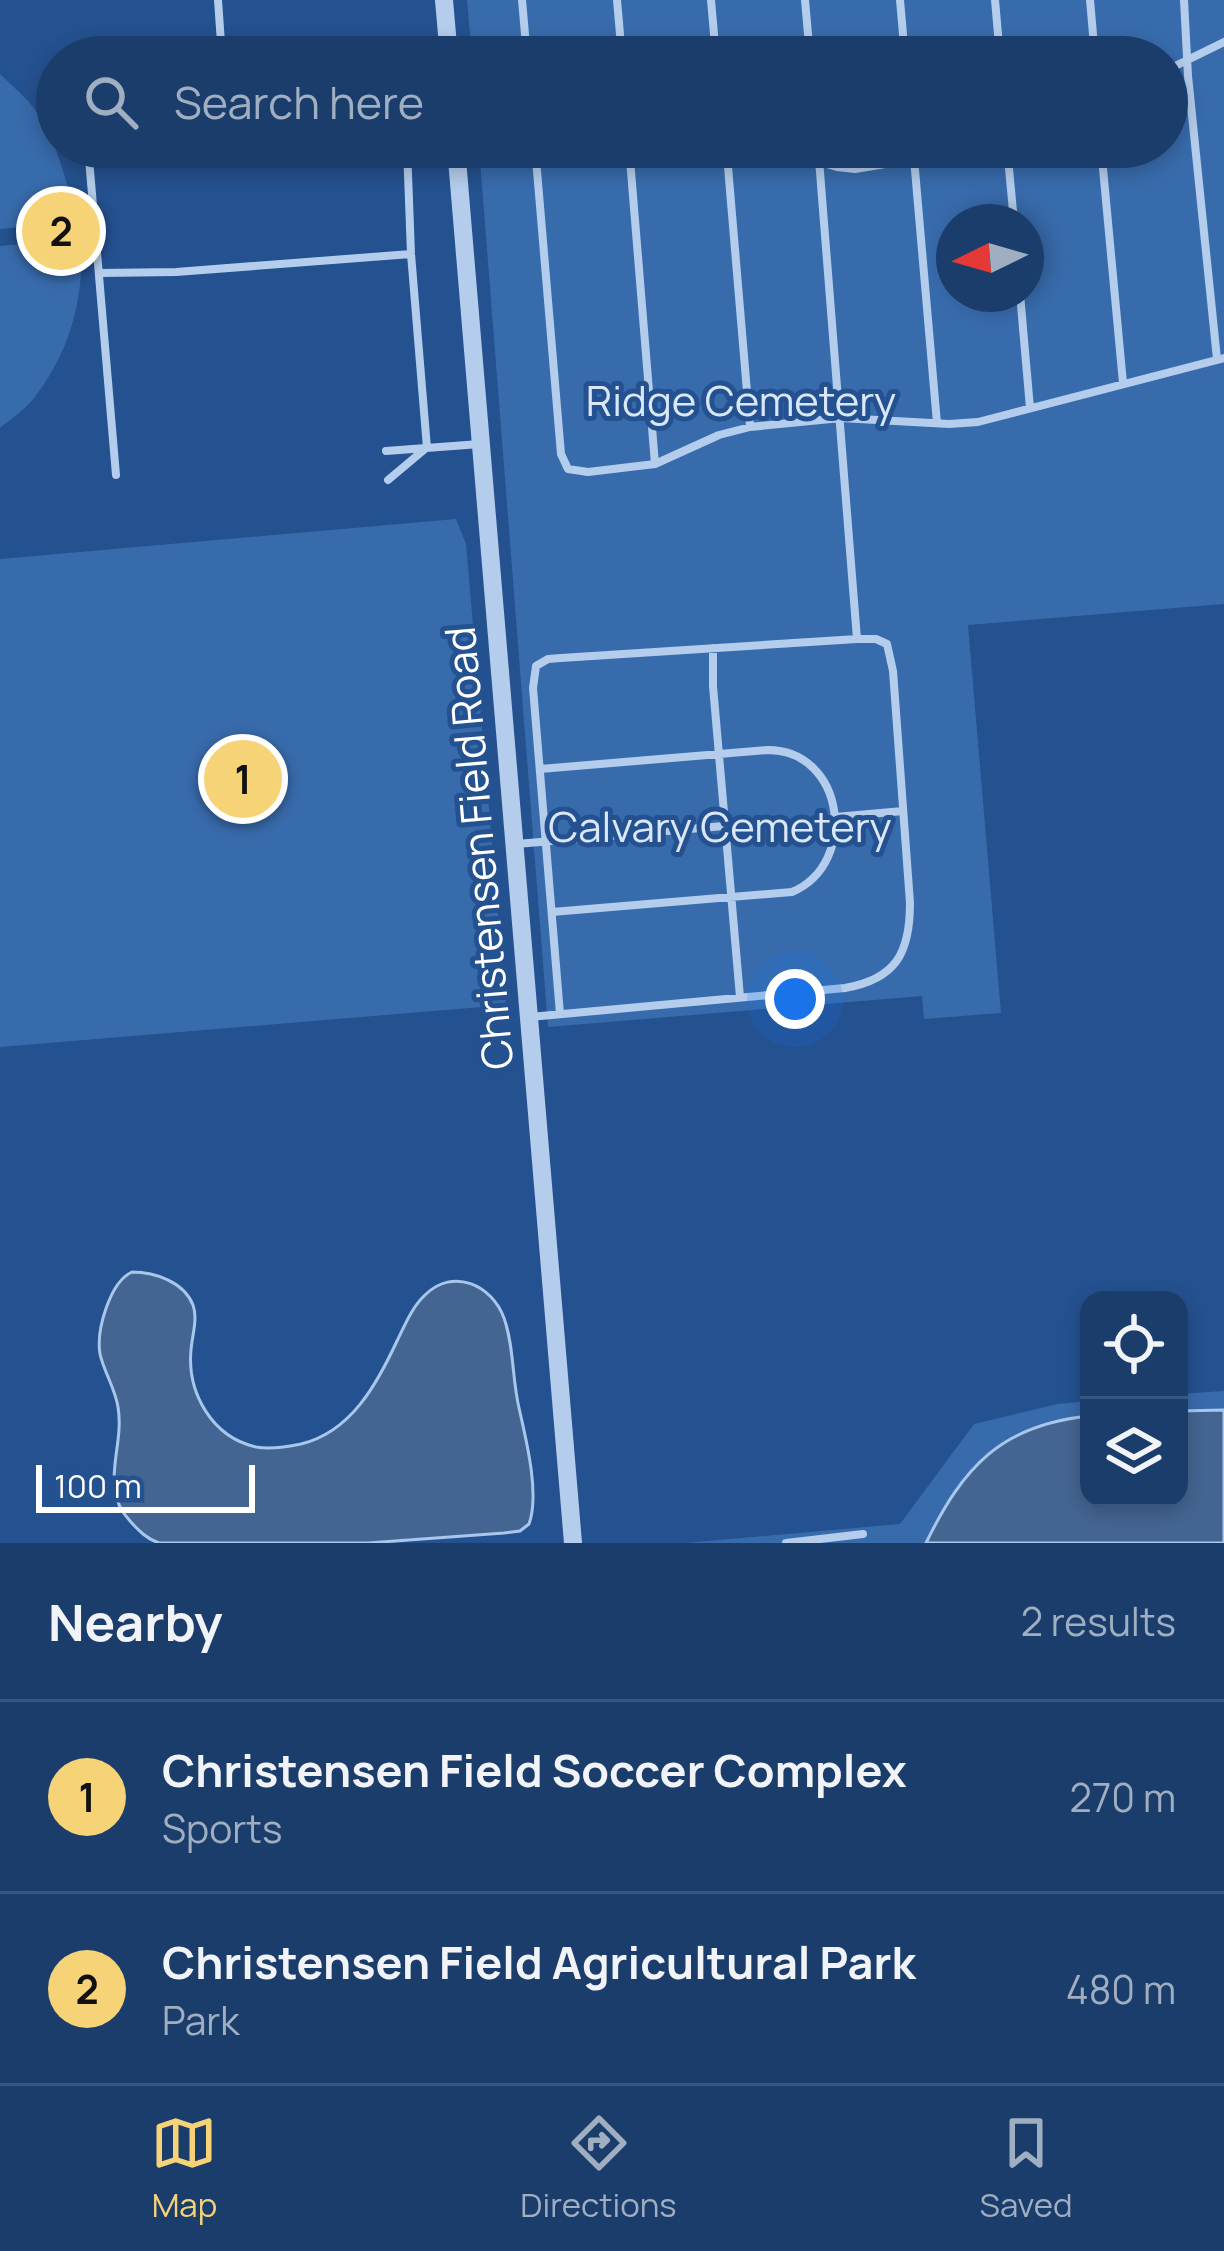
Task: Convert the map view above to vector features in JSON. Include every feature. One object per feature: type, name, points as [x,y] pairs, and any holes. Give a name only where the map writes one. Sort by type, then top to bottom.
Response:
[{"type":"street","points":[[445,0],[448,36]]},
{"type":"street","name":"Christensen Field Road","points":[[458,168],[573,1543]]},
{"type":"lane","points":[[218,0],[221,36]]},
{"type":"lane","points":[[522,0],[525,36]]},
{"type":"lane","points":[[617,0],[620,36]]},
{"type":"lane","points":[[711,0],[714,36]]},
{"type":"lane","points":[[806,0],[809,36]]},
{"type":"lane","points":[[901,0],[904,36]]},
{"type":"lane","points":[[995,0],[998,36]]},
{"type":"lane","points":[[1090,0],[1093,36]]},
{"type":"lane","points":[[1184,0],[1186,36]]},
{"type":"lane","points":[[1188,60],[1224,42]]},
{"type":"lane","points":[[537,168],[563,462],[573,472],[655,464],[719,435],[750,427],[841,418],[978,422],[1221,358],[1188,70]]},
{"type":"lane","points":[[90,168],[116,475]]},
{"type":"lane","points":[[407,168],[427,448]]},
{"type":"lane","points":[[631,168],[655,464]]},
{"type":"lane","points":[[726,168],[750,427]]},
{"type":"lane","points":[[819,168],[857,639]]},
{"type":"lane","points":[[820,178],[835,168]]},
{"type":"lane","points":[[916,168],[937,424]]},
{"type":"lane","points":[[1009,168],[1012,204]]},
{"type":"lane","points":[[1103,168],[1123,383]]},
{"type":"lane","points":[[100,273],[194,271],[410,254]]},
{"type":"lane","points":[[1022,312],[1030,408]]},
{"type":"lane","points":[[386,452],[482,444]]},
{"type":"lane","points":[[388,480],[427,448]]},
{"type":"lane","points":[[530,1017],[851,988],[876,979],[896,964],[906,945],[910,917],[890,649],[882,640],[561,658],[536,666],[533,680],[560,1014]]},
{"type":"lane","points":[[713,648],[740,997]]},
{"type":"lane","points":[[540,769],[777,750],[801,757],[813,768],[826,786],[835,817],[830,853],[822,869],[808,884],[782,894],[552,912]]},
{"type":"lane","points":[[835,817],[903,811]]},
{"type":"lane","points":[[515,844],[724,826]]},
{"type":"lane","points":[[787,1543],[863,1534]]},
{"type":"green space","name":"Ridge Cemetery","points":[[467,0],[1224,0],[1224,604],[968,625],[1001,1013],[924,1019],[922,996],[548,1027],[481,168],[1188,168],[1188,36],[470,36]]},
{"type":"green space","points":[[0,74],[36,113],[36,168],[62,168],[76,222],[0,229]]},
{"type":"green space","points":[[75,240],[82,247],[80,288],[65,344],[35,397],[0,428],[0,246]]},
{"type":"green space","points":[[456,519],[466,544],[506,1005],[0,1047],[0,559]]},
{"type":"green space","points":[[1224,1391],[1224,1543],[685,1543],[900,1524],[974,1424],[1080,1402],[1080,1507],[1188,1507],[1188,1393]]},
{"type":"shaded area","points":[[132,1272],[168,1280],[189,1297],[195,1316],[191,1366],[198,1397],[227,1434],[267,1448],[319,1438],[348,1417],[381,1374],[425,1295],[447,1282],[481,1289],[498,1306],[510,1340],[533,1482],[529,1524],[504,1533],[368,1543],[159,1543],[147,1537],[130,1521],[116,1495],[118,1407],[99,1344],[111,1296]]},
{"type":"shaded area","points":[[1224,1410],[1224,1543],[926,1543],[955,1492],[988,1454],[1032,1429],[1080,1417],[1080,1507],[1188,1507],[1188,1411]]},
{"type":"place","name":"Christensen Field Agricultural Park","points":[[61,231]]},
{"type":"place","name":"Christensen Field Soccer Complex","points":[[243,779]]},
{"type":"park label","name":"Calvary Cemetery","points":[[720,827]]}]
